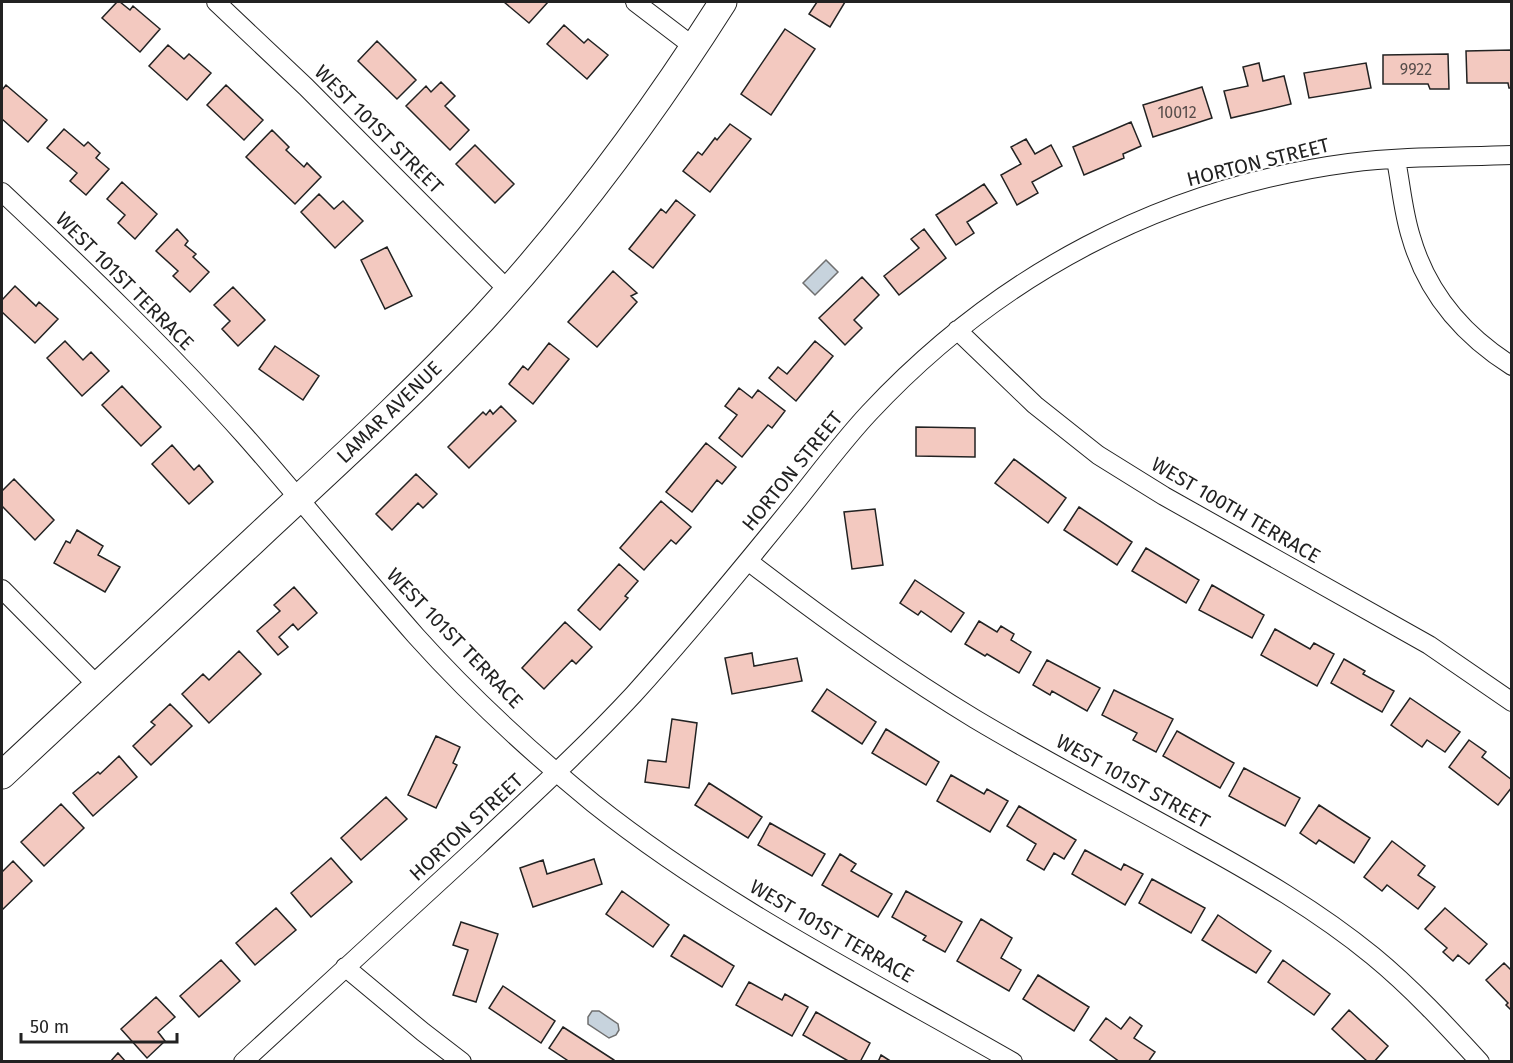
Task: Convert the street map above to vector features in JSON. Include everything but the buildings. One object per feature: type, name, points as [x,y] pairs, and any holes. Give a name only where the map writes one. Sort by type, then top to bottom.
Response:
[{"type":"street","name":"WEST 101ST STREET","points":[[216,2],[306,87],[508,290]]},
{"type":"street","points":[[635,2],[694,47]]},
{"type":"street","name":"LAMAR AVENUE","points":[[2,775],[395,409],[482,320],[563,226],[620,154],[723,2]]},
{"type":"street","name":"HORTON STREET","points":[[243,1062],[558,772],[635,692],[748,561],[866,416],[915,366],[992,303],[1055,262],[1140,219],[1209,193],[1285,174],[1351,163],[1512,155]]},
{"type":"street","points":[[1396,159],[1410,235],[1416,255],[1432,288],[1459,324],[1488,351],[1512,366]]},
{"type":"street","name":"WEST 101ST TERRACE","points":[[2,192],[162,348],[244,435],[418,637],[470,693],[594,803],[662,853],[763,918],[1013,1062]]},
{"type":"street","name":"WEST 100TH TERRACE","points":[[957,330],[1035,405],[1098,455],[1164,496],[1429,645],[1512,702]]},
{"type":"street","name":"WEST 101ST STREET","points":[[748,561],[827,622],[976,720],[1260,878],[1325,921],[1373,956],[1425,1003],[1480,1062]]},
{"type":"street","points":[[2,589],[98,686]]},
{"type":"street","points":[[345,967],[462,1062]]},
{"type":"shaded area","points":[[826,260],[838,272],[815,295],[803,283]]},
{"type":"shaded area","points":[[592,1011],[599,1011],[618,1024],[619,1030],[616,1035],[609,1038],[588,1024],[588,1017]]}]
